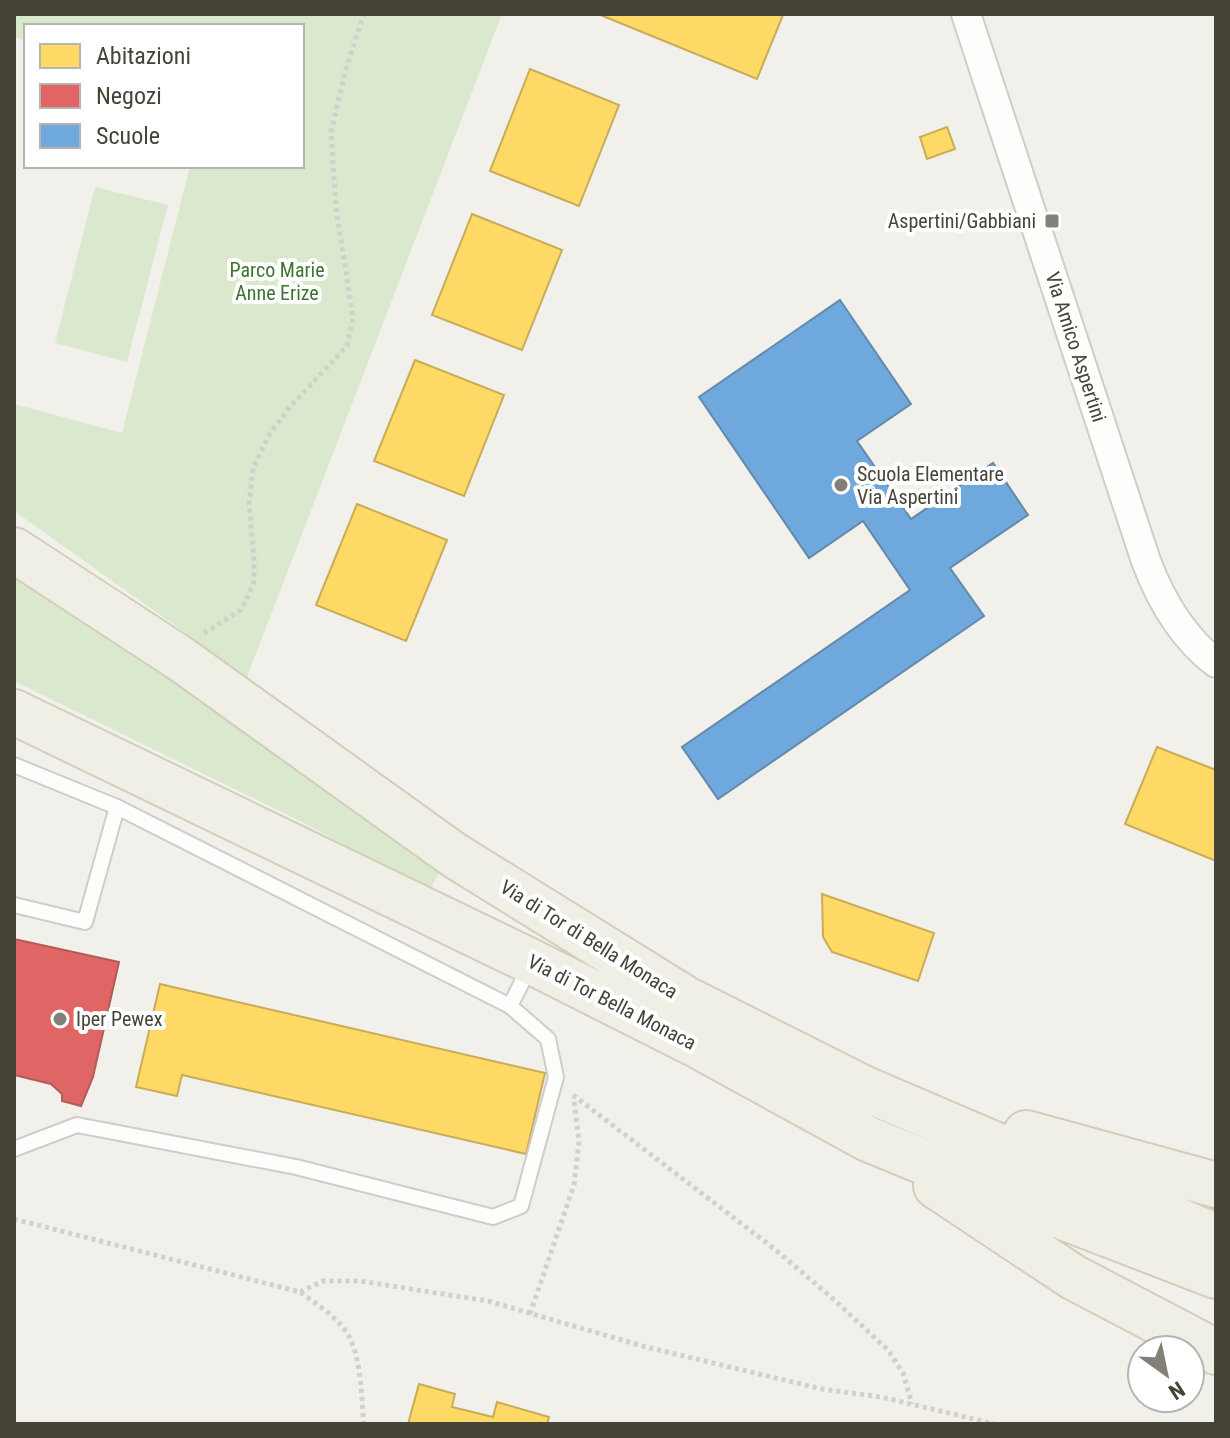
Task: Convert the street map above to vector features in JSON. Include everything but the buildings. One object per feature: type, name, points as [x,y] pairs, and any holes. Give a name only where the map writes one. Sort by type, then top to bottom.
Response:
[{"type":"main road","name":"Via di Tor di Bella Monaca","points":[[14,550],[181,659],[467,863],[686,999],[863,1088],[1216,1236]]},
{"type":"main road","name":"Via di Tor Bella Monaca","points":[[14,712],[532,962],[695,1044],[868,1139],[1216,1276]]},
{"type":"main road","points":[[863,1088],[1216,1185]]},
{"type":"main road","points":[[868,1139],[1073,1277],[1216,1352]]},
{"type":"street","name":"Via Amico Aspertini","points":[[966,14],[1149,570],[1166,607],[1178,624],[1216,663]]},
{"type":"lane","points":[[14,765],[117,807],[510,1006],[548,1039],[556,1077],[521,1206],[493,1217],[296,1167],[77,1125],[14,1149]]},
{"type":"lane","points":[[14,905],[85,922],[117,807]]},
{"type":"lane","points":[[510,1006],[532,962]]},
{"type":"path","points":[[181,659],[208,629],[241,610],[254,582],[249,504],[253,468],[269,435],[288,409],[347,346],[353,318],[336,208],[331,132],[346,68],[364,14]]},
{"type":"path","points":[[556,1077],[574,1095],[772,1247],[830,1296],[888,1350],[903,1373],[912,1404]]},
{"type":"path","points":[[530,1314],[574,1185],[579,1142],[574,1095]]},
{"type":"path","points":[[14,1219],[300,1292],[333,1318],[351,1339],[364,1424]]},
{"type":"path","points":[[300,1292],[323,1281],[360,1281],[488,1301],[646,1347],[807,1386],[912,1404],[995,1424]]},
{"type":"green space","name":"Parco Marie Anne Erize","points":[[14,14],[502,14],[247,677],[14,511],[14,404],[122,433],[189,168],[304,168],[304,24],[24,24],[24,40],[14,37]]},
{"type":"green space","points":[[95,187],[168,205],[127,362],[55,343]]},
{"type":"green space","points":[[14,577],[186,685],[440,871],[429,891],[304,823],[14,681]]},
{"type":"place","name":"Aspertini/Gabbiani","points":[[1052,221]]},
{"type":"place","name":"Scuola Elementare Via Aspertini","points":[[841,485]]},
{"type":"place","name":"Iper Pewex","points":[[60,1019]]}]
